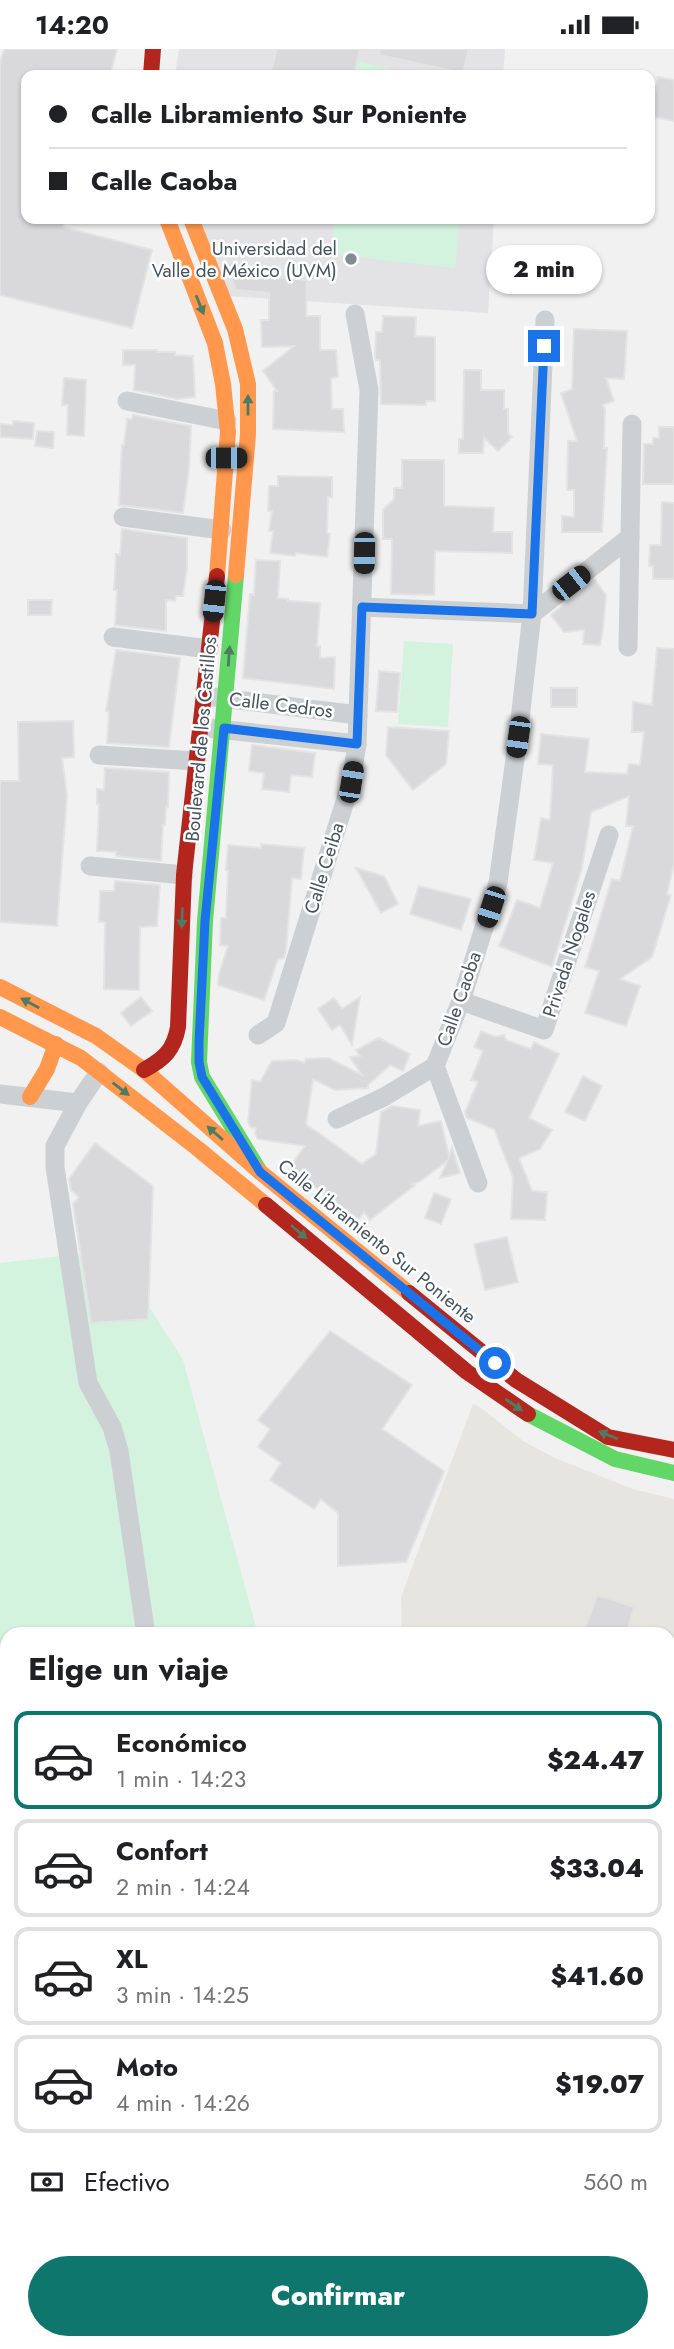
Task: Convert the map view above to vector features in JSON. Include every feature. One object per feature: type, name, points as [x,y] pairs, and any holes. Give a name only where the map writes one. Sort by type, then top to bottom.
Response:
[{"type":"street","points":[[151,70],[153,49]]},
{"type":"street","points":[[167,49],[167,70]]},
{"type":"street","name":"Boulevard de los Castillos","points":[[144,1070],[171,1053],[175,1045],[184,875],[222,530],[229,432],[215,343],[169,224]]},
{"type":"street","name":"Boulevard de los Castillos","points":[[193,224],[235,329],[248,384],[248,434],[205,921],[199,1062],[202,1077],[260,1172]]},
{"type":"street","name":"Calle Ceiba","points":[[258,1035],[276,1023],[351,782],[357,744],[369,390],[355,314]]},
{"type":"street","name":"Calle Caoba","points":[[337,1119],[384,1097],[435,1066],[461,1001],[498,883],[532,614],[545,320]]},
{"type":"street","points":[[127,401],[227,421]]},
{"type":"street","points":[[628,647],[632,424]]},
{"type":"street","points":[[226,458],[246,458]]},
{"type":"street","points":[[123,517],[222,530]]},
{"type":"street","points":[[362,607],[532,614],[630,537]]},
{"type":"street","points":[[113,637],[209,649]]},
{"type":"street","name":"Calle Cedros","points":[[203,696],[358,715]]},
{"type":"street","points":[[200,728],[224,728],[357,744]]},
{"type":"street","points":[[99,755],[197,761]]},
{"type":"street","name":"Privada Nogales","points":[[461,1001],[544,1030],[609,835]]},
{"type":"street","points":[[90,866],[184,875]]},
{"type":"street","name":"Calle Libramiento Sur Poniente","points":[[0,987],[96,1036],[144,1070],[260,1172],[516,1381],[608,1437],[674,1450]]},
{"type":"street","points":[[0,1017],[81,1058],[197,1148],[467,1372],[521,1411],[615,1459],[674,1472]]},
{"type":"street","points":[[30,1097],[47,1069],[56,1044]]},
{"type":"street","points":[[435,1066],[478,1182]]},
{"type":"street","points":[[99,1072],[78,1103],[55,1146],[55,1167],[88,1383],[112,1427],[119,1451],[145,1627]]},
{"type":"street","points":[[0,1094],[78,1103]]},
{"type":"shaded area","points":[[179,49],[505,49],[503,70],[176,70]]},
{"type":"shaded area","name":"Universidad del Valle de México (UVM)","points":[[196,224],[494,224],[488,313],[227,296]]},
{"type":"shaded area","points":[[473,1404],[523,1441],[555,1458],[633,1489],[674,1499],[674,1627],[402,1627],[401,1597]]},
{"type":"green space","points":[[357,61],[396,70],[355,70]]},
{"type":"green space","points":[[333,224],[459,224],[455,268],[330,254]]},
{"type":"green space","points":[[404,641],[453,644],[448,727],[398,724]]},
{"type":"green space","points":[[113,1250],[183,1360],[256,1627],[0,1627],[0,1263]]},
{"type":"building","points":[[4,49],[117,49],[111,70],[21,70],[21,224],[64,224],[63,227],[152,250],[132,328],[0,295],[0,63]]},
{"type":"building","points":[[277,49],[360,49],[355,70],[271,70]]},
{"type":"building","points":[[380,49],[469,49],[464,70],[449,70],[379,55]]},
{"type":"building","points":[[658,77],[674,80],[674,121],[655,117]]},
{"type":"building","points":[[226,263],[273,267],[272,277],[307,280],[306,316],[320,316],[320,350],[336,350],[338,377],[331,378],[332,409],[343,409],[344,432],[273,429],[274,391],[277,391],[263,371],[294,346],[262,347],[261,320],[269,320],[269,293],[236,290]]},
{"type":"building","points":[[383,316],[416,317],[415,336],[435,337],[435,401],[426,401],[426,405],[381,404],[380,360],[376,360],[375,355],[376,332],[382,332]]},
{"type":"building","points":[[574,329],[627,331],[624,379],[606,378],[614,401],[603,405],[604,448],[607,448],[602,532],[562,532],[562,516],[574,517],[574,490],[567,490],[568,441],[577,441],[561,393],[572,389]]},
{"type":"building","points":[[123,350],[157,350],[193,356],[195,397],[177,399],[134,390],[135,365],[123,365]]},
{"type":"building","points":[[464,370],[481,370],[481,390],[504,390],[504,409],[508,409],[508,433],[512,437],[498,451],[484,438],[483,453],[459,453],[459,439],[463,439]]},
{"type":"building","points":[[64,378],[86,380],[84,436],[67,435],[68,405],[62,405]]},
{"type":"building","points":[[133,415],[191,426],[183,513],[119,505],[122,445],[127,419],[132,419]]},
{"type":"building","points":[[13,421],[34,423],[33,439],[0,437],[0,424],[13,425]]},
{"type":"building","points":[[659,427],[674,427],[674,484],[643,484],[644,444],[653,444],[653,438],[659,438]]},
{"type":"building","points":[[37,431],[54,432],[53,448],[35,446]]},
{"type":"building","points":[[402,460],[444,460],[444,506],[494,508],[493,532],[512,532],[512,553],[435,551],[434,595],[391,594],[392,539],[383,539],[383,510],[394,499],[394,488],[402,488]]},
{"type":"building","points":[[278,476],[332,477],[332,497],[328,497],[327,533],[330,534],[327,557],[270,553],[273,531],[269,531],[272,511],[268,511],[269,486],[278,486]]},
{"type":"building","points":[[662,502],[674,503],[674,579],[653,579],[653,566],[649,566],[650,545],[661,545]]},
{"type":"building","points":[[122,529],[187,538],[183,596],[176,596],[175,601],[166,600],[166,631],[115,625],[116,554],[120,555]]},
{"type":"building","points":[[256,560],[280,561],[278,598],[320,603],[317,646],[320,646],[320,658],[335,657],[334,689],[243,678],[250,594],[254,595]]},
{"type":"building","points":[[595,580],[606,595],[600,645],[583,644],[584,630],[564,632],[551,615]]},
{"type":"building","points":[[28,600],[52,600],[51,615],[28,615]]},
{"type":"building","points":[[657,648],[674,649],[674,864],[667,894],[671,895],[652,957],[620,979],[640,986],[626,1026],[585,1013],[599,971],[585,967],[612,879],[620,881],[633,826],[626,826],[629,796],[591,812],[582,868],[552,967],[499,946],[517,900],[540,908],[553,863],[534,860],[541,818],[550,820],[553,765],[538,764],[541,734],[589,739],[585,772],[627,774],[629,764],[640,765],[644,732],[632,732],[633,702],[652,705]]},
{"type":"building","points":[[116,650],[180,658],[169,747],[107,743],[109,712],[106,711]]},
{"type":"building","points":[[379,671],[400,673],[397,712],[376,711]]},
{"type":"building","points":[[551,688],[577,688],[577,707],[551,707]]},
{"type":"building","points":[[73,721],[74,757],[62,758],[67,795],[57,926],[0,922],[0,781],[19,781],[18,722]]},
{"type":"building","points":[[388,727],[449,731],[446,764],[413,790],[386,755]]},
{"type":"building","points":[[252,745],[315,753],[312,777],[291,775],[289,792],[262,789],[264,773],[249,771]]},
{"type":"building","points":[[105,768],[169,772],[168,807],[163,825],[161,861],[97,851],[97,789],[104,790]]},
{"type":"building","points":[[261,844],[304,848],[301,879],[292,878],[284,958],[278,959],[264,1000],[218,985],[228,946],[220,945],[221,918],[226,918],[228,845],[261,848]]},
{"type":"building","points":[[356,868],[384,876],[398,904],[381,913]]},
{"type":"building","points":[[115,881],[160,885],[157,926],[140,927],[139,990],[104,989],[105,922],[99,922],[100,891],[114,891]]},
{"type":"building","points":[[419,886],[471,899],[461,930],[410,914]]},
{"type":"building","points":[[141,997],[152,1011],[131,1026],[121,1013]]},
{"type":"building","points":[[360,997],[352,1045],[340,1025],[332,1030],[318,1009],[334,998],[342,1009]]},
{"type":"building","points":[[481,1031],[495,1037],[504,1035],[506,1040],[531,1049],[534,1042],[559,1054],[529,1118],[552,1130],[540,1149],[519,1158],[532,1191],[547,1192],[545,1220],[511,1219],[513,1177],[494,1129],[467,1118],[465,1112],[478,1082],[471,1080],[483,1051],[474,1047]]},
{"type":"building","points":[[379,1038],[410,1054],[403,1071],[390,1065],[368,1088],[335,1090],[313,1079],[306,1124],[362,1164],[376,1154],[381,1112],[392,1106],[420,1110],[418,1126],[441,1121],[449,1156],[452,1147],[460,1173],[440,1178],[447,1161],[419,1182],[411,1184],[415,1185],[370,1220],[364,1212],[359,1219],[289,1168],[305,1146],[258,1139],[256,1128],[251,1127],[248,1122],[252,1080],[260,1082],[272,1061],[297,1060],[304,1063],[306,1059],[328,1058],[362,1075],[350,1057],[360,1056],[356,1050]]},
{"type":"building","points":[[583,1076],[602,1086],[585,1121],[565,1112]]},
{"type":"building","points":[[95,1143],[153,1186],[148,1319],[91,1323],[73,1204],[79,1197],[71,1190],[69,1179]]},
{"type":"building","points":[[434,1193],[451,1199],[441,1224],[425,1218]]},
{"type":"building","points":[[507,1237],[518,1282],[485,1290],[474,1244]]},
{"type":"building","points":[[330,1331],[412,1385],[382,1429],[444,1471],[406,1562],[338,1566],[338,1513],[321,1499],[314,1509],[270,1480],[281,1463],[258,1447],[270,1429],[258,1420]]},
{"type":"building","points":[[597,1595],[634,1607],[628,1627],[586,1627]]},
{"type":"traffic: fast","points":[[236,575],[205,921],[199,1062],[202,1077],[260,1172]]},
{"type":"traffic: fast","points":[[528,1414],[615,1459],[674,1473]]},
{"type":"traffic: slow","points":[[169,224],[215,343],[223,384],[228,432],[217,576]]},
{"type":"traffic: slow","points":[[193,224],[235,329],[248,384],[248,434],[236,575]]},
{"type":"traffic: slow","points":[[0,987],[96,1036],[144,1070],[260,1172],[409,1293]]},
{"type":"traffic: slow","points":[[0,1017],[81,1058],[266,1205]]},
{"type":"traffic: slow","points":[[30,1097],[47,1069],[56,1044]]},
{"type":"traffic: jam","points":[[151,70],[153,49]]},
{"type":"traffic: jam","points":[[144,1070],[167,1053],[174,1042],[178,1027],[184,875],[217,576]]},
{"type":"traffic: jam","points":[[266,1205],[467,1372],[528,1414]]},
{"type":"traffic: jam","points":[[409,1293],[516,1380],[608,1437],[674,1450]]},
{"type":"place","name":"Universidad del Valle de México (UVM)","points":[[351,259]]},
{"type":"route","points":[[495,1363],[260,1172],[202,1077],[199,1042],[205,921],[224,728],[357,744],[362,607],[532,614],[544,346]]}]
